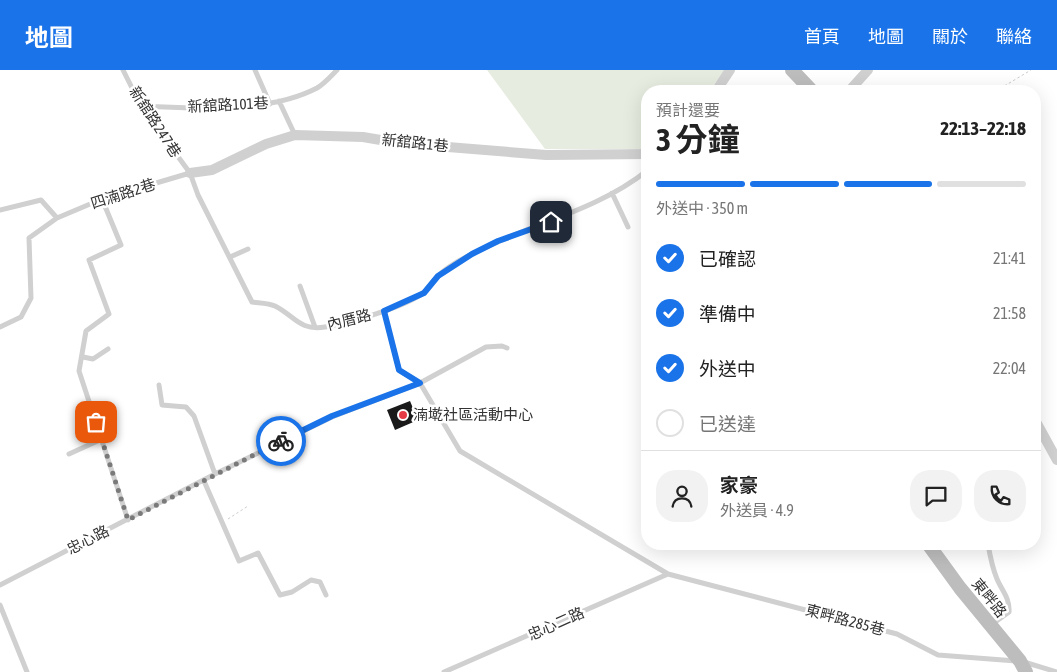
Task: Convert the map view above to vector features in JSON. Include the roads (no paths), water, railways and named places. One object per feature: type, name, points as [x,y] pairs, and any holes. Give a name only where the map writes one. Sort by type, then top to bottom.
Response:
[{"type":"street","points":[[720,85],[730,70]]},
{"type":"street","points":[[792,70],[806,85]]},
{"type":"street","points":[[855,85],[868,70]]},
{"type":"street","name":"新舘路1巷","points":[[190,173],[212,170],[266,144],[295,135],[363,137],[398,142],[546,155],[641,154]]},
{"type":"street","points":[[1041,431],[1057,460]]},
{"type":"street","name":"東畔路","points":[[933,550],[1023,666]]},
{"type":"lane","name":"新舘路247巷","points":[[123,70],[141,106],[190,173]]},
{"type":"lane","points":[[255,70],[270,104]]},
{"type":"lane","name":"新舘路101巷","points":[[141,106],[212,109],[270,104],[318,88],[337,70]]},
{"type":"lane","points":[[279,101],[295,135]]},
{"type":"lane","name":"四湳路2巷","points":[[0,327],[21,317],[31,298],[29,238],[57,218],[102,199],[190,173]]},
{"type":"lane","name":"內厝路","points":[[190,173],[198,195],[252,302],[274,305],[297,324],[316,327],[340,324],[384,311],[424,293],[438,276],[472,254],[498,241],[567,216],[631,183],[641,175]]},
{"type":"lane","points":[[612,193],[628,228]]},
{"type":"lane","points":[[102,199],[121,245],[89,260],[109,314],[86,331],[80,371],[128,520]]},
{"type":"lane","points":[[0,210],[41,200],[57,218]]},
{"type":"lane","points":[[230,257],[248,249]]},
{"type":"lane","points":[[300,286],[316,327]]},
{"type":"lane","points":[[384,311],[399,370],[420,383]]},
{"type":"lane","name":"忠心路","points":[[0,584],[332,416],[420,383],[486,348],[502,346],[507,348]]},
{"type":"lane","points":[[83,357],[93,358],[108,349]]},
{"type":"lane","name":"東畔路285巷","points":[[420,383],[460,451],[668,574],[897,634],[938,655],[1057,672]]},
{"type":"lane","points":[[158,385],[162,405],[186,407],[194,416],[215,474]]},
{"type":"lane","points":[[68,454],[102,438]]},
{"type":"lane","points":[[204,481],[239,561],[258,553],[280,595],[292,592],[312,580],[320,582],[326,595]]},
{"type":"lane","points":[[990,550],[998,581],[1010,602],[1009,612],[991,626]]},
{"type":"lane","name":"忠心二路","points":[[444,672],[668,574]]},
{"type":"lane","points":[[0,605],[27,672]]},
{"type":"place","name":"湳墘社區活動中心","points":[[403,415]]}]
